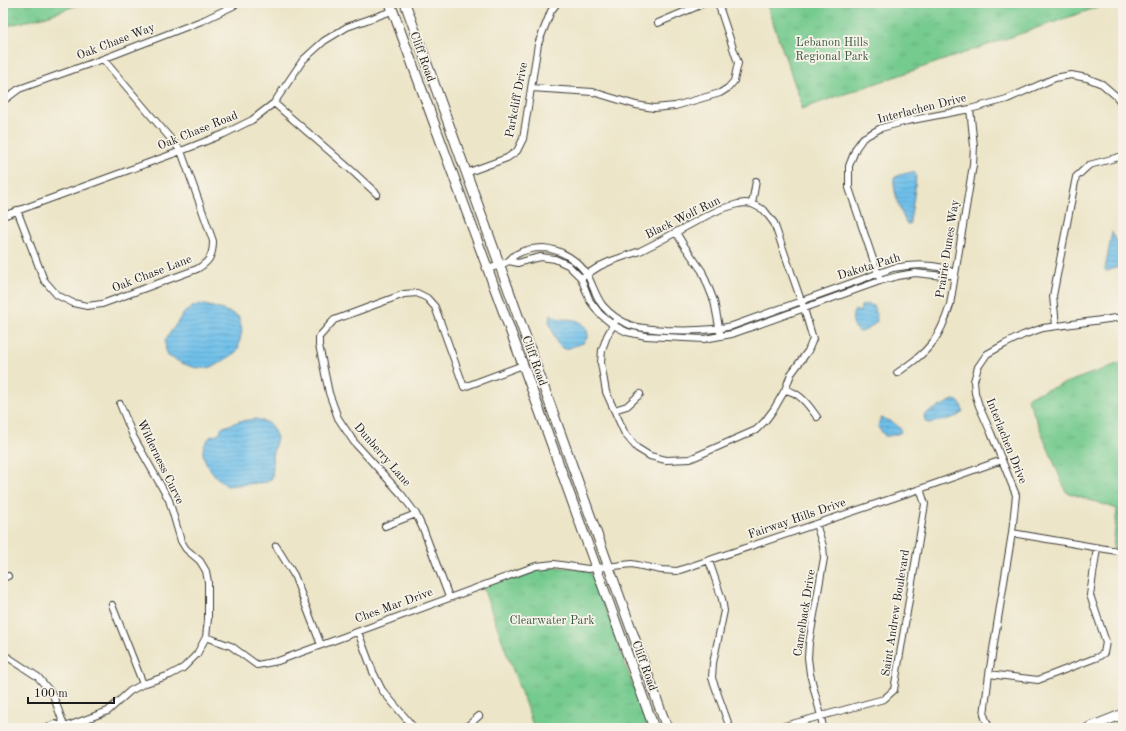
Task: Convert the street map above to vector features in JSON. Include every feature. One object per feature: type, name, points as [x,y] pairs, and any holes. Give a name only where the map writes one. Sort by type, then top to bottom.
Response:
[{"type":"main road","name":"Cliff Road","points":[[405,3],[466,173],[504,263],[609,567],[667,728]]},
{"type":"main road","name":"Cliff Road","points":[[391,7],[523,364],[654,728]]},
{"type":"main road","points":[[1088,728],[1123,714]]},
{"type":"street","name":"Oak Chase Way","points":[[3,101],[19,89],[103,59],[204,20],[237,3]]},
{"type":"street","name":"Parkcliff Drive","points":[[466,173],[508,158],[516,150],[523,139],[538,44],[551,11],[557,3]]},
{"type":"street","points":[[658,23],[706,3]]},
{"type":"street","points":[[532,88],[593,92],[636,105],[654,108],[675,106],[720,93],[728,88],[734,80],[738,63],[718,3]]},
{"type":"street","name":"Oak Chase Road","points":[[3,216],[181,151],[224,134],[252,120],[274,103],[303,60],[324,41],[346,27],[391,7]]},
{"type":"street","name":"Oak Chase Lane","points":[[17,210],[44,280],[57,295],[73,303],[87,306],[102,304],[196,269],[204,265],[210,258],[213,249],[213,241],[181,151],[103,59]]},
{"type":"street","name":"Interlachen Drive","points":[[880,281],[849,188],[849,166],[856,148],[863,138],[881,128],[907,121],[970,109],[1007,99],[1055,78],[1071,75],[1087,78],[1102,84],[1116,96],[1123,106]]},
{"type":"street","points":[[274,103],[377,194]]},
{"type":"street","name":"Prairie Dunes Way","points":[[897,373],[920,356],[933,342],[946,318],[950,305],[973,165],[974,146],[970,109]]},
{"type":"street","points":[[1056,326],[1053,296],[1076,177],[1089,165],[1123,156]]},
{"type":"street","points":[[617,318],[607,336],[602,350],[600,363],[606,392],[625,434],[637,448],[650,456],[666,460],[690,459],[756,430],[774,409],[785,390],[791,374],[808,351],[813,339],[774,223],[764,210],[752,204],[756,181]]},
{"type":"street","name":"Black Wolf Run","points":[[581,278],[605,264],[640,251],[721,209],[745,203],[752,204]]},
{"type":"street","points":[[676,232],[702,271],[714,301],[721,336]]},
{"type":"street","name":"Dakota Path","points":[[488,269],[504,263],[517,254],[543,248],[552,250],[571,258],[579,265],[587,274],[596,296],[602,305],[617,318],[630,325],[648,329],[696,331],[720,329],[732,326],[893,268],[920,265],[945,268],[955,274]]},
{"type":"street","name":"Dakota Path","points":[[504,263],[518,263],[541,257],[555,259],[568,265],[581,278],[590,301],[600,314],[613,325],[627,332],[646,336],[704,339],[732,334],[880,281],[898,276],[915,274],[943,276],[955,274]]},
{"type":"street","name":"Dunberry Lane","points":[[449,597],[416,514],[402,495],[354,442],[338,418],[329,394],[319,345],[319,337],[334,320],[404,294],[417,293],[427,298],[435,307],[464,387],[523,364]]},
{"type":"street","name":"Interlachen Drive","points":[[988,728],[984,715],[988,674],[1012,534],[1016,495],[975,393],[974,381],[978,367],[987,354],[1023,335],[1037,330],[1123,317]]},
{"type":"street","points":[[785,390],[792,391],[800,397],[817,417]]},
{"type":"street","points":[[614,410],[627,406],[640,394]]},
{"type":"street","name":"Wilderness Curve","points":[[45,728],[55,724],[65,727],[108,710],[130,691],[143,684],[170,675],[184,668],[197,654],[206,636],[208,619],[208,582],[206,571],[200,561],[186,549],[181,541],[169,500],[133,436],[120,404]]},
{"type":"street","name":"Fairway Hills Drive","points":[[596,568],[632,564],[661,570],[677,571],[1002,460]]},
{"type":"street","name":"Saint Andrew Boulevard","points":[[777,728],[884,699],[894,690],[925,504],[920,489]]},
{"type":"street","points":[[385,526],[416,514]]},
{"type":"street","name":"Camelback Drive","points":[[816,524],[823,546],[824,558],[809,643],[808,658],[810,674],[823,728]]},
{"type":"street","points":[[1012,534],[1123,552]]},
{"type":"street","points":[[276,546],[294,575],[321,645]]},
{"type":"street","points":[[988,674],[1038,680],[1098,657],[1104,653],[1106,642],[1090,595],[1097,548]]},
{"type":"street","points":[[709,561],[722,599],[724,611],[713,663],[712,678],[730,728]]},
{"type":"street","name":"Ches Mar Drive","points":[[206,636],[231,646],[257,665],[278,661],[536,566],[554,564],[583,569],[596,568]]},
{"type":"street","points":[[112,605],[143,684]]},
{"type":"street","points":[[358,632],[373,672],[382,690],[414,728]]},
{"type":"street","points":[[3,654],[38,677],[52,695],[65,727]]},
{"type":"street","points":[[465,728],[479,716]]},
{"type":"green space","points":[[3,3],[83,3],[47,16],[3,27]]},
{"type":"green space","name":"Lebanon Hills Regional Park","points":[[766,3],[1110,3],[801,109],[801,102]]},
{"type":"green space","points":[[1123,362],[1123,551],[1113,549],[1117,509],[1066,492],[1027,397]]},
{"type":"green space","name":"Clearwater Park","points":[[536,566],[588,569],[596,582],[648,728],[534,728],[482,585]]},
{"type":"water","points":[[912,172],[915,173],[916,176],[915,188],[910,224],[907,224],[898,201],[894,178],[899,175]]},
{"type":"water","points":[[1112,232],[1123,252],[1123,263],[1120,266],[1108,271],[1105,270]]},
{"type":"water","points":[[200,304],[229,312],[239,317],[242,331],[236,352],[218,364],[205,368],[192,367],[168,356],[166,352],[165,340],[184,313],[192,307]]},
{"type":"water","points":[[869,304],[873,306],[876,312],[877,321],[865,331],[860,332],[854,325],[853,313],[855,310],[860,312],[861,306]]},
{"type":"water","points":[[551,314],[554,317],[574,320],[581,323],[588,332],[588,337],[583,343],[566,349],[562,348],[557,343],[549,321]]},
{"type":"water","points":[[953,400],[959,402],[961,405],[963,411],[961,414],[948,419],[929,423],[926,422],[924,417],[925,414]]},
{"type":"water","points":[[881,418],[897,425],[901,430],[900,433],[885,436],[878,427]]},
{"type":"water","points":[[256,419],[269,423],[277,438],[272,456],[272,478],[267,482],[227,486],[215,475],[205,460],[203,455],[204,447],[210,437],[215,436],[221,431],[221,428],[240,421]]}]
